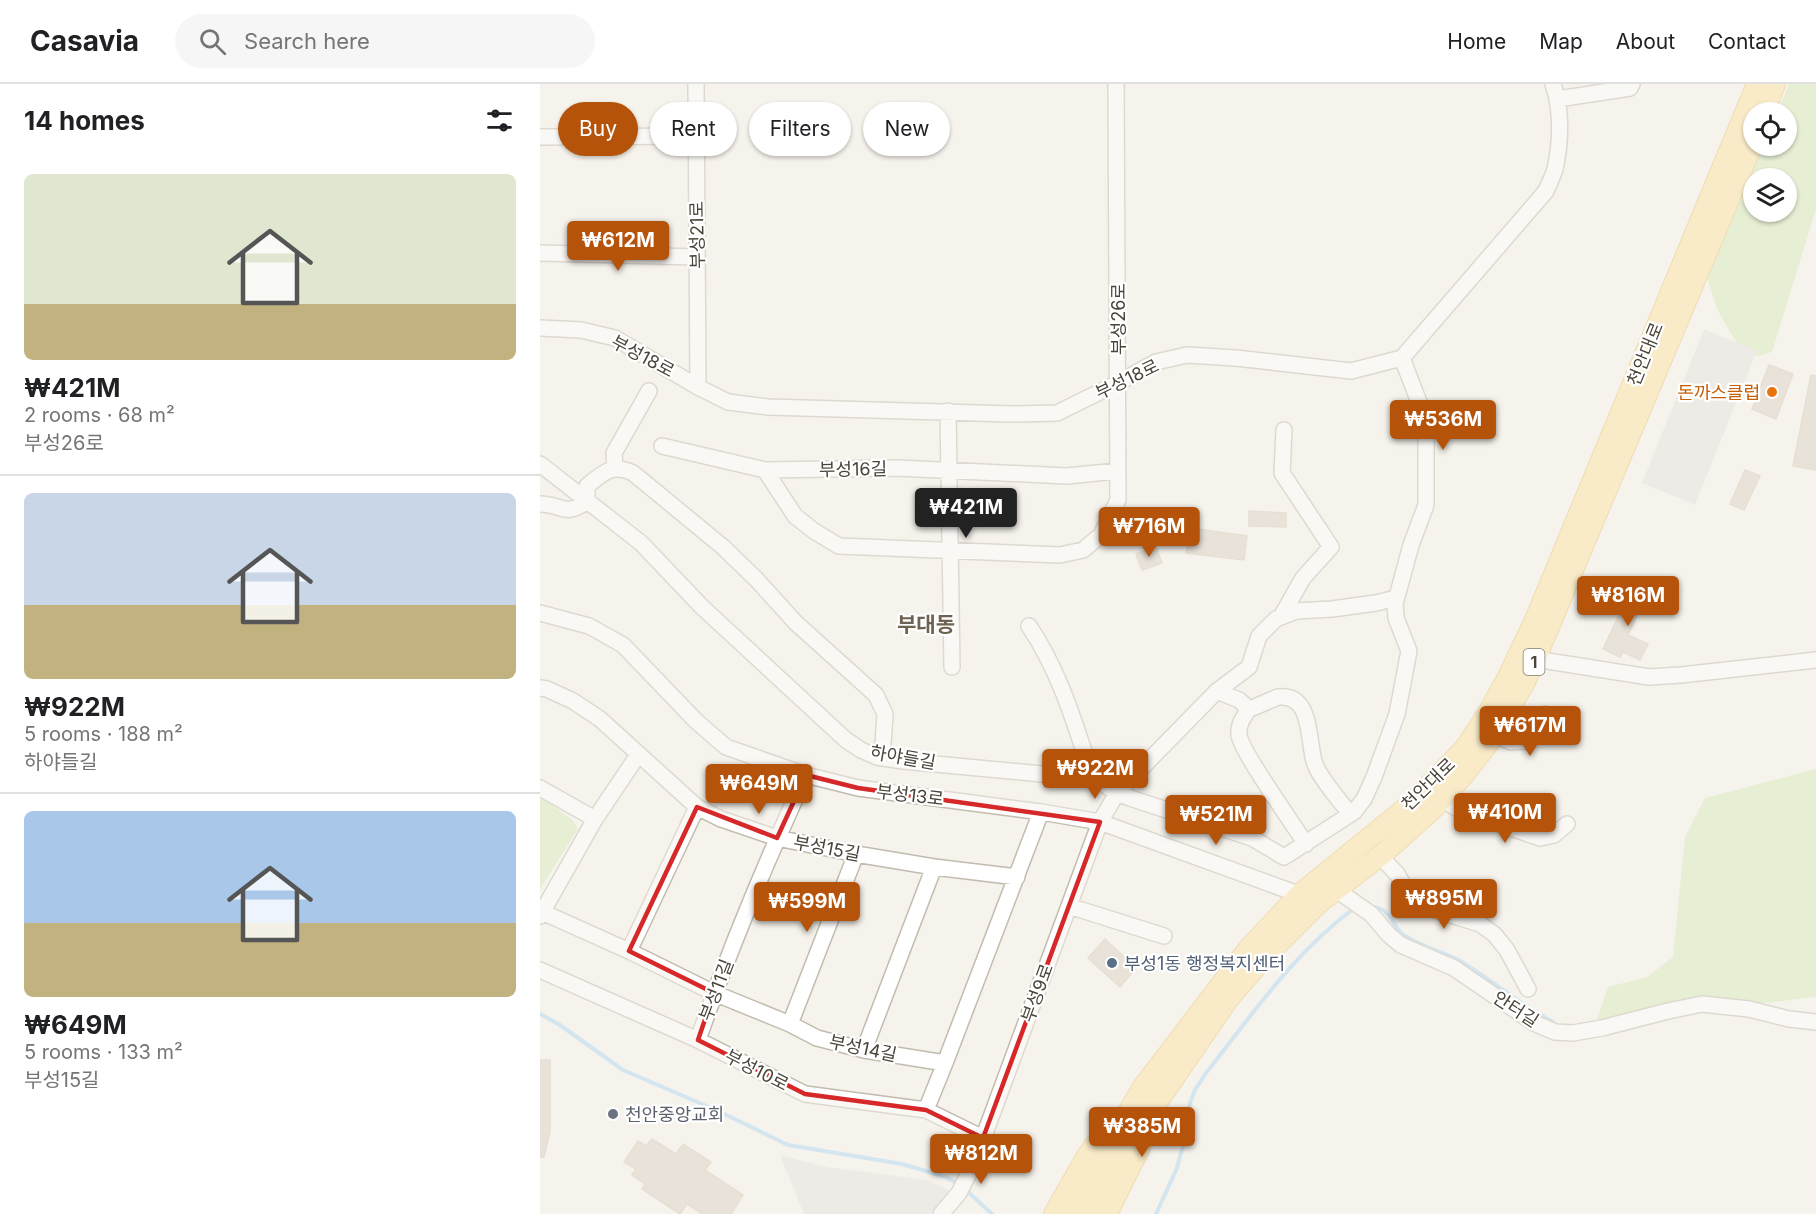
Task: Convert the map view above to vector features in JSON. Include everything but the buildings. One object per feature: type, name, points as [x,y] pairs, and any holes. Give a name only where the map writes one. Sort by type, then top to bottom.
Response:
[{"type":"main road","name":"천안대로","points":[[1075,1214],[1106,1150],[1143,1087],[1249,948],[1300,894],[1412,803],[1465,748],[1487,715],[1535,620],[1757,84]]},
{"type":"main road","points":[[1768,102],[1775,84]]},
{"type":"main road","name":"천안대로","points":[[1091,1214],[1115,1164],[1229,998],[1262,960],[1320,902],[1344,895],[1380,856],[1442,799],[1463,777],[1494,734],[1524,684],[1747,156]]},
{"type":"main road","name":"1","points":[[1054,1214],[1107,1128],[1143,1087]]},
{"type":"main road","name":"1","points":[[1107,1214],[1168,1088]]},
{"type":"street","name":"부성21로","points":[[696,84],[696,102]]},
{"type":"street","name":"부성26로","points":[[765,470],[795,516],[839,546],[1060,555],[1083,550],[1101,535],[1118,500],[1116,84]]},
{"type":"street","points":[[1029,626],[1042,646],[1066,696],[1092,776],[1117,793],[1252,838],[1284,857],[1350,814],[1364,799],[1397,714],[1409,651],[1396,618],[1395,604],[1411,545],[1426,504],[1426,440],[1419,402],[1402,358],[1546,191],[1555,171],[1559,144],[1556,91],[1630,88],[1632,84]]},
{"type":"street","points":[[540,137],[650,136]]},
{"type":"street","name":"부성21로","points":[[696,156],[698,387]]},
{"type":"street","points":[[540,253],[697,257]]},
{"type":"street","name":"부성18로","points":[[540,328],[581,330],[615,338],[728,402],[768,407],[1011,414],[1057,413],[1156,362],[1187,355],[1351,371],[1402,358]]},
{"type":"street","points":[[615,468],[615,453],[649,391]]},
{"type":"street","points":[[948,411],[947,470],[952,666]]},
{"type":"street","points":[[1281,617],[1304,578],[1331,547],[1282,473],[1284,430]]},
{"type":"street","name":"부성16길","points":[[662,446],[765,470],[898,468],[1067,476],[1118,471]]},
{"type":"street","name":"하야들길","points":[[540,464],[641,543],[702,607],[846,740],[861,750],[877,757],[903,761],[1042,774],[1092,776]]},
{"type":"street","points":[[540,504],[565,510],[577,510],[587,501],[586,486],[610,469],[621,467],[633,473],[723,547],[796,623],[876,695],[885,714],[883,744],[877,757]]},
{"type":"street","points":[[1281,617],[1296,611],[1332,609],[1396,598]]},
{"type":"street","name":"부성13로","points":[[540,613],[589,626],[623,645],[696,721],[726,747],[806,775],[858,788],[1100,822],[1320,902]]},
{"type":"street","name":"부성9로","points":[[941,1214],[959,1193],[974,1163],[1100,822],[1117,793],[1217,691],[1249,667],[1259,636],[1281,617]]},
{"type":"street","points":[[1535,658],[1649,677],[1816,660]]},
{"type":"street","name":"부성15길","points":[[540,688],[573,701],[600,719],[697,807],[722,819],[777,838],[856,854],[934,867],[1017,877]]},
{"type":"street","points":[[1217,691],[1239,700],[1249,709]]},
{"type":"street","points":[[1306,844],[1251,760],[1239,737],[1240,722],[1249,709],[1282,697],[1295,701],[1309,720],[1310,742],[1315,766],[1350,814]]},
{"type":"street","points":[[1494,734],[1511,742],[1526,741],[1545,714]]},
{"type":"street","points":[[541,913],[595,819],[638,755]]},
{"type":"street","name":"부성11길","points":[[698,1040],[714,993],[777,838],[806,775]]},
{"type":"street","points":[[540,788],[595,819]]},
{"type":"street","points":[[1442,799],[1459,810],[1540,838],[1554,835],[1567,824]]},
{"type":"street","points":[[629,951],[697,807]]},
{"type":"street","points":[[926,1110],[1041,812]]},
{"type":"street","points":[[790,1024],[856,854]]},
{"type":"street","points":[[1380,856],[1397,874],[1409,895],[1425,907],[1480,924],[1494,934],[1508,950],[1528,989]]},
{"type":"street","points":[[864,1050],[934,867]]},
{"type":"street","name":"안터길","points":[[1319,878],[1371,915],[1401,945],[1454,968],[1534,1023],[1555,1032],[1602,1028],[1702,1004],[1749,1009],[1789,1019],[1816,1022]]},
{"type":"street","points":[[1069,906],[1164,936]]},
{"type":"street","name":"부성14길","points":[[541,913],[817,1038],[864,1050],[945,1063]]},
{"type":"street","name":"부성10로","points":[[540,970],[698,1040],[805,1094],[926,1110],[983,1138]]},
{"type":"highlighted area","points":[[806,775],[858,788],[1100,822],[983,1138],[926,1110],[805,1094],[698,1040],[714,993],[629,951],[697,807],[777,838]]},
{"type":"green space","points":[[1789,84],[1816,84],[1816,209],[1772,352],[1758,356],[1736,342],[1717,309],[1707,278],[1743,193],[1743,222],[1797,222],[1797,168],[1754,168],[1759,156],[1797,156],[1797,102],[1781,102]]},
{"type":"green space","points":[[1816,769],[1816,997],[1596,1023],[1608,987],[1647,977],[1673,957],[1685,837],[1705,798]]},
{"type":"green space","points":[[540,796],[573,821],[578,829],[540,889]]},
{"type":"shaded area","points":[[1704,329],[1757,351],[1695,505],[1642,483]]},
{"type":"shaded area","points":[[780,1155],[827,1167],[927,1180],[951,1191],[929,1214],[804,1214]]},
{"type":"waterway","points":[[1156,1214],[1177,1168],[1185,1138],[1190,1103],[1206,1073],[1275,985],[1313,943],[1356,907]]},
{"type":"waterway","points":[[1372,907],[1384,911],[1405,936],[1460,961],[1553,1022]]},
{"type":"waterway","points":[[540,1014],[560,1025],[623,1070],[718,1111],[788,1145],[902,1164],[946,1177],[958,1184]]},
{"type":"waterway","points":[[966,1190],[992,1214]]},
{"type":"place","name":"돈까스클럽","points":[[1772,392]]},
{"type":"place","name":"부성1동 행정복지센터","points":[[1112,963]]},
{"type":"place","name":"천안중앙교회","points":[[613,1114]]},
{"type":"district","name":"부대동","points":[[926,624]]}]
